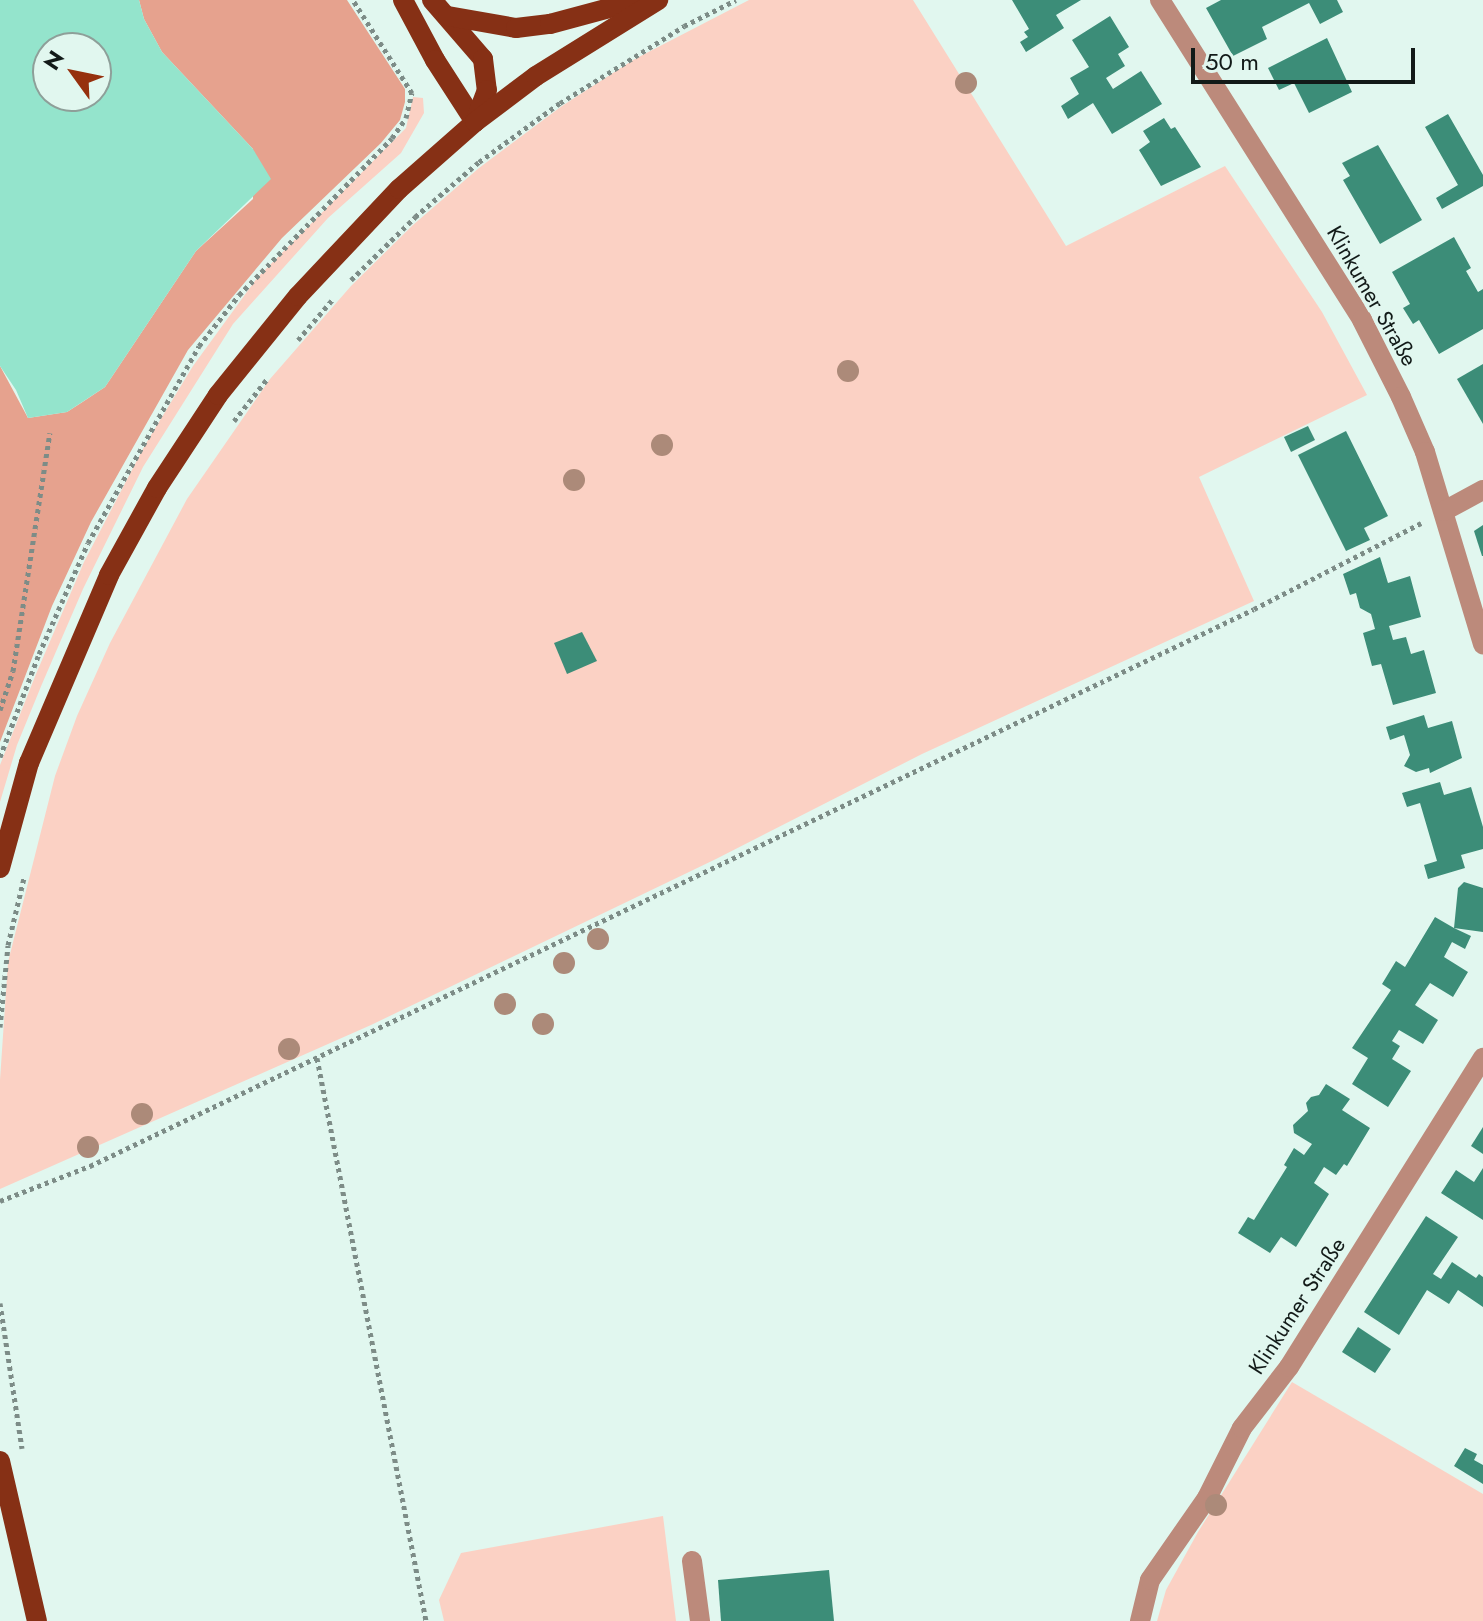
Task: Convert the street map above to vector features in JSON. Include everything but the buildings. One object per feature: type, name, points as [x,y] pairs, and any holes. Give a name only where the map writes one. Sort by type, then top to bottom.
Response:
[{"type":"main road","points":[[403,0],[435,60],[475,122]]},
{"type":"main road","points":[[432,0],[483,59],[487,90],[475,122]]},
{"type":"main road","points":[[448,16],[516,28],[550,24],[639,0]]},
{"type":"main road","points":[[0,868],[29,763],[63,675],[109,575],[157,488],[218,395],[298,296],[399,189],[475,122],[575,49],[658,0]]},
{"type":"main road","points":[[0,1461],[37,1621]]},
{"type":"street","name":"Klinkumer Straße","points":[[1160,0],[1362,320],[1407,411],[1444,511],[1483,644]]},
{"type":"street","points":[[1444,511],[1483,490]]},
{"type":"street","name":"Klinkumer Straße","points":[[1140,1621],[1150,1580],[1207,1498],[1242,1428],[1289,1367],[1483,1058]]},
{"type":"street","points":[[692,1561],[700,1621]]},
{"type":"path","points":[[290,350],[341,290],[415,217],[479,162],[560,103],[632,57],[736,0]]},
{"type":"path","points":[[226,432],[271,373]]},
{"type":"path","points":[[0,710],[13,671],[50,433]]},
{"type":"path","points":[[0,1201],[90,1166],[317,1058],[1254,609],[1444,511]]},
{"type":"path","points":[[0,1027],[8,945],[27,863]]},
{"type":"path","points":[[317,1058],[426,1621]]},
{"type":"shaded area","points":[[0,0],[139,0],[144,19],[162,52],[253,149],[271,179],[196,251],[105,387],[67,412],[28,418],[16,390],[0,366]]},
{"type":"shaded area","points":[[139,0],[347,0],[405,89],[405,102],[400,120],[381,143],[282,238],[188,350],[91,522],[52,606],[0,742],[0,366],[28,418],[67,412],[81,403],[105,387],[196,251],[253,199],[253,149],[162,52],[144,19]]},
{"type":"shaded area","points":[[749,0],[913,0],[1066,246],[1225,166],[1322,312],[1367,395],[1199,477],[1254,601],[922,754],[716,859],[371,1025],[0,1189],[0,1080],[8,962],[55,776],[77,716],[110,643],[187,499],[270,379],[351,286],[413,225],[479,168],[562,106],[633,60]]},
{"type":"shaded area","points":[[413,97],[423,98],[424,113],[401,153],[328,218],[233,324],[143,467],[83,589],[42,684],[17,745],[0,802],[0,765],[36,674],[84,562],[145,445],[193,366],[257,278],[406,128]]},
{"type":"shaded area","points":[[1292,1382],[1483,1494],[1483,1621],[1157,1621],[1166,1590],[1198,1532]]},
{"type":"shaded area","points":[[663,1516],[676,1621],[444,1621],[439,1600],[461,1553]]}]
